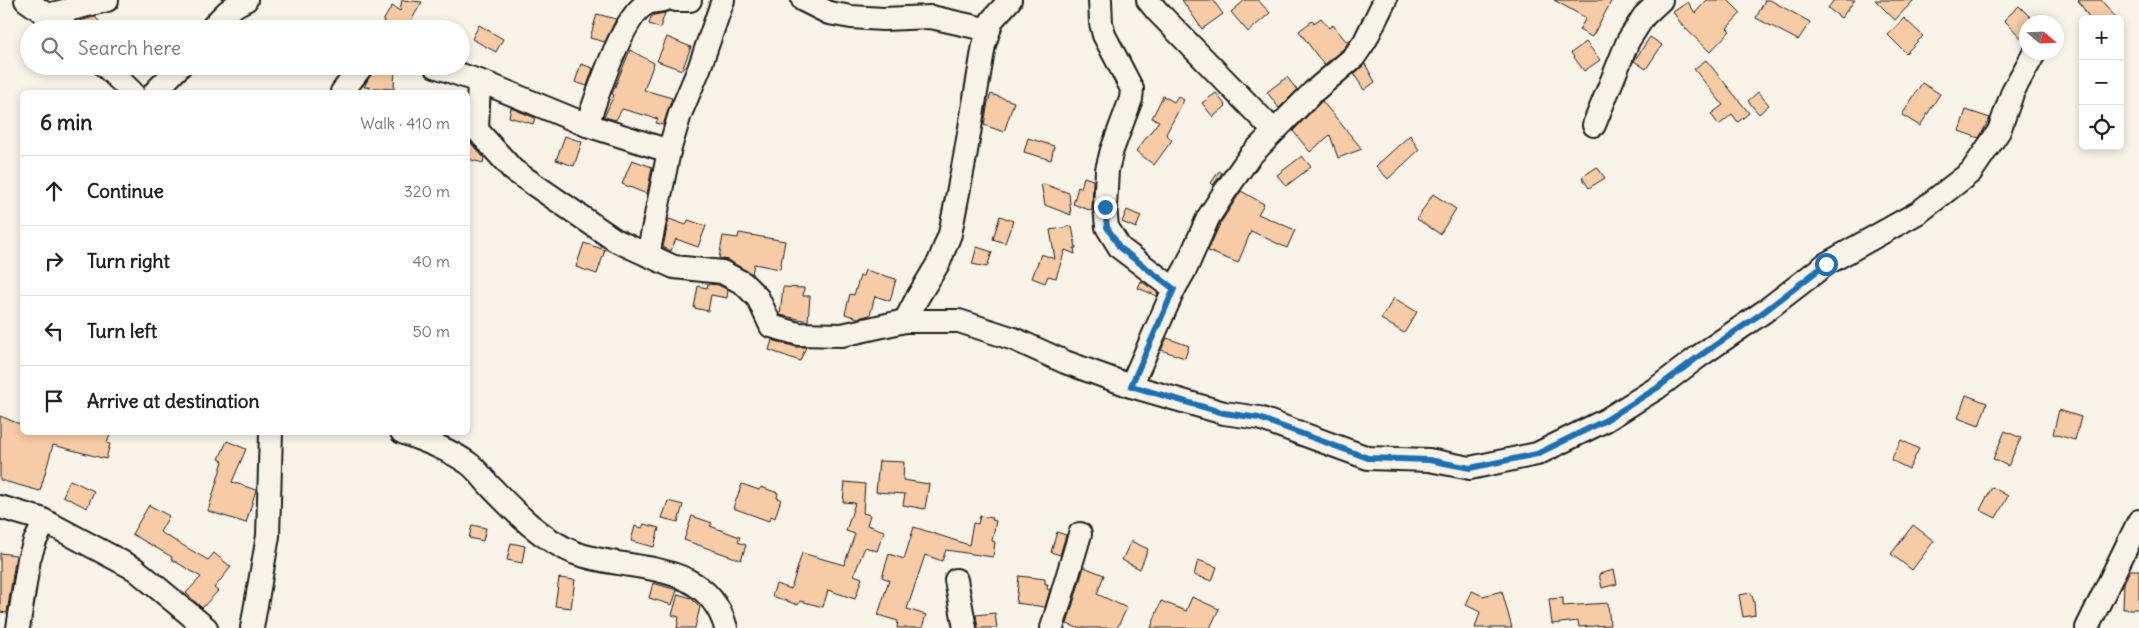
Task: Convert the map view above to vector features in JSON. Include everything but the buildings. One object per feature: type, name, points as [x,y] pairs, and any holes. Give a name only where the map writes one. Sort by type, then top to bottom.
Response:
[{"type":"street","points":[[26,0],[54,20]]},
{"type":"street","points":[[62,20],[107,0]]},
{"type":"street","points":[[220,20],[230,9],[246,0]]},
{"type":"street","points":[[587,126],[603,79],[630,22],[648,3],[664,0]]},
{"type":"street","points":[[676,0],[690,0]]},
{"type":"street","points":[[648,255],[669,151],[680,114],[699,69],[723,0]]},
{"type":"street","points":[[802,0],[829,13],[851,17],[883,20],[931,17],[989,30]]},
{"type":"street","points":[[1100,0],[1101,23],[1104,35],[1132,89],[1131,99],[1112,150],[1108,170],[1105,207],[1107,227],[1120,248],[1174,289]]},
{"type":"street","points":[[1148,0],[1274,131]]},
{"type":"street","points":[[1131,386],[1174,289],[1186,268],[1208,218],[1218,202],[1250,156],[1313,92],[1354,57],[1365,41],[1385,0]]},
{"type":"street","points":[[1594,125],[1628,42],[1644,16],[1661,0]]},
{"type":"street","points":[[906,321],[916,300],[939,262],[950,234],[984,45],[992,20],[1007,1]]},
{"type":"street","points":[[478,81],[477,130],[513,170],[615,240],[674,267],[722,272],[743,283],[758,298],[771,326],[799,334],[842,335],[906,321],[959,321],[1014,339],[1065,362],[1131,386],[1224,413],[1259,418],[1368,458],[1429,460],[1470,468],[1537,454],[1606,420],[1657,388],[1765,311],[1826,264],[1919,212],[1971,172],[1999,130],[2013,91],[2030,60]]},
{"type":"street","points":[[114,75],[130,90]]},
{"type":"street","points":[[156,90],[171,75]]},
{"type":"street","points":[[344,90],[355,75]]},
{"type":"street","points":[[461,75],[587,126],[669,151]]},
{"type":"street","points":[[252,628],[268,536],[271,435]]},
{"type":"street","points":[[410,435],[440,447],[469,464],[516,514],[555,544],[577,553],[606,561],[650,567],[682,577],[708,595],[724,620],[726,628]]},
{"type":"street","points":[[0,508],[45,522],[135,570],[206,628]]},
{"type":"street","points":[[18,628],[29,559],[45,522]]},
{"type":"street","points":[[2087,628],[2139,522]]},
{"type":"street","points":[[1052,628],[1080,534]]},
{"type":"street","points":[[956,580],[965,628]]},
{"type":"route","points":[[1105,207],[1107,227],[1120,248],[1174,289],[1131,386],[1224,413],[1259,418],[1368,458],[1429,460],[1470,468],[1537,454],[1606,420],[1657,388],[1765,311],[1826,264]]}]
